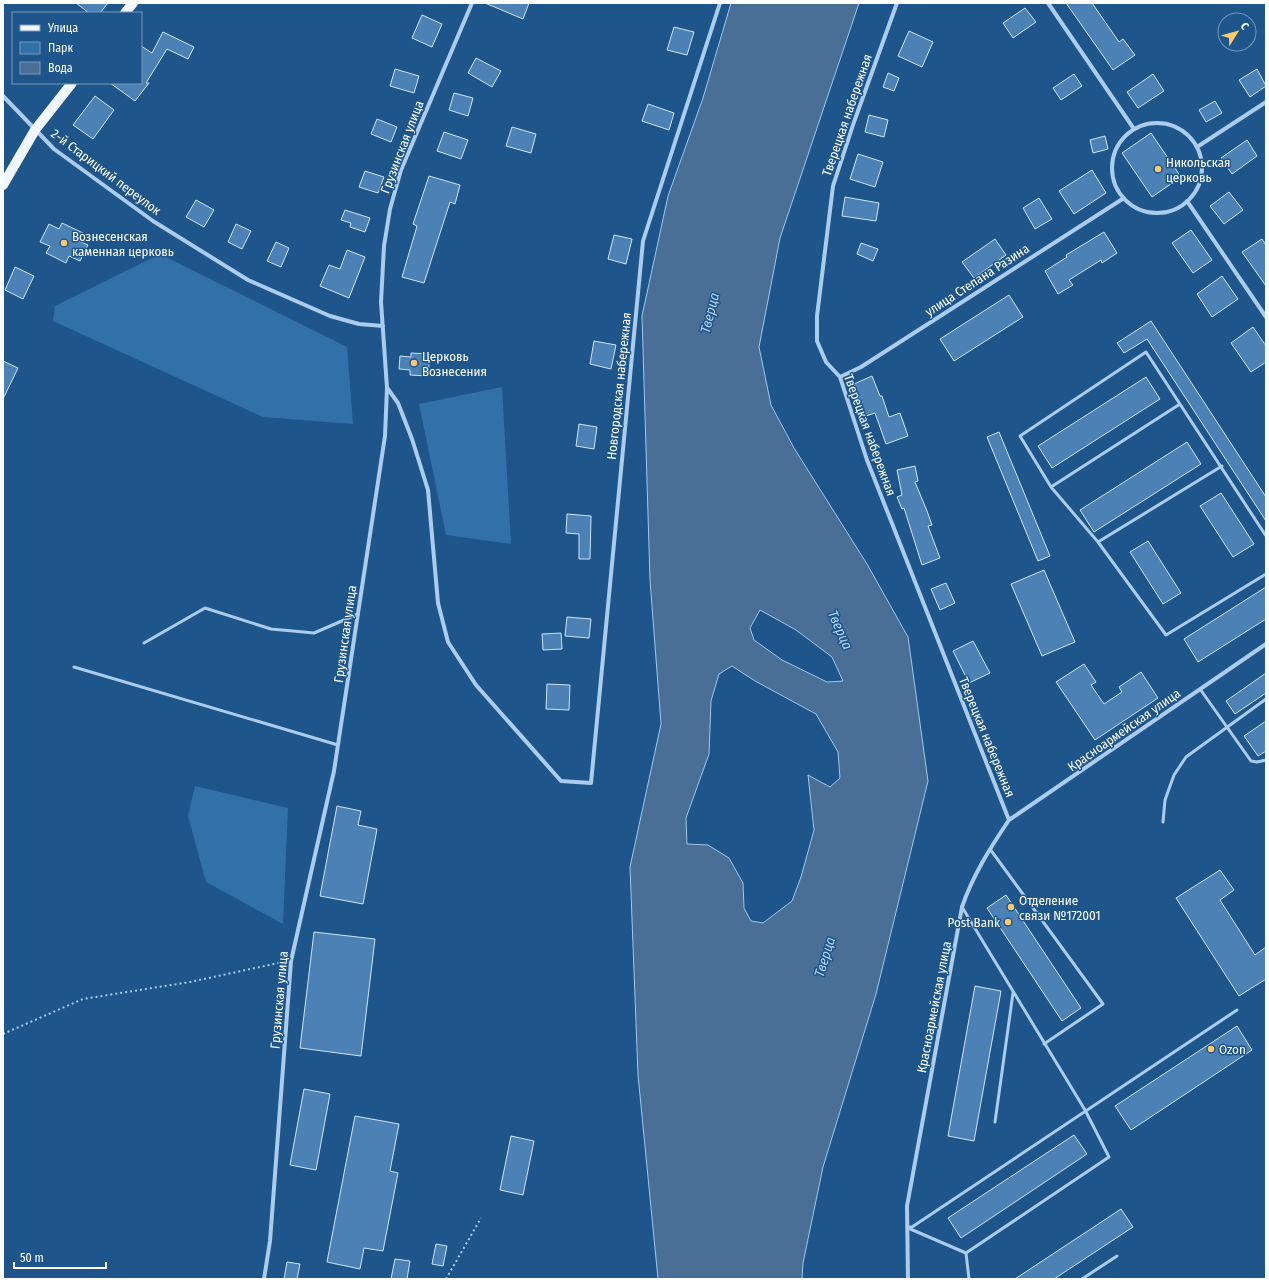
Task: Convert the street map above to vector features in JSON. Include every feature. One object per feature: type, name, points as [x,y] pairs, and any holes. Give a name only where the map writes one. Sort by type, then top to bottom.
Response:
[{"type":"main road","points":[[126,12],[133,3]]},
{"type":"main road","points":[[3,185],[35,130],[71,84]]},
{"type":"street","name":"Грузинская улица","points":[[264,1279],[270,1241],[291,961],[334,771],[384,436],[387,388],[381,302],[384,246],[390,208],[401,170],[472,3]]},
{"type":"street","name":"Новгородская набережная","points":[[387,388],[398,403],[412,439],[428,490],[438,603],[448,642],[476,685],[561,780],[591,783],[643,241],[720,3]]},
{"type":"street","name":"Тверецкая набережная","points":[[897,3],[832,186],[817,316],[817,341],[826,362],[840,377],[867,460],[1009,820]]},
{"type":"street","points":[[1048,3],[1134,129]]},
{"type":"street","name":"2-й Старицкий переулок","points":[[3,96],[54,149],[153,221],[248,280],[330,316],[359,324],[383,326]]},
{"type":"street","points":[[1197,147],[1266,102]]},
{"type":"street","points":[[1151,123],[1169,124],[1181,129],[1190,137],[1197,147],[1201,158],[1202,170],[1197,187],[1187,201],[1177,208],[1155,212],[1143,210],[1124,198],[1116,187],[1112,174],[1112,161],[1116,148],[1124,137],[1134,129],[1151,123]]},
{"type":"street","name":"улица Степана Разина","points":[[840,377],[861,367],[1124,198]]},
{"type":"street","points":[[1187,201],[1266,317]]},
{"type":"street","name":"Красноармейская улица","points":[[908,1279],[907,1206],[962,907],[969,887],[989,848],[1009,820],[1266,644]]},
{"type":"lane","points":[[1266,536],[1222,466],[1146,352],[1020,436],[1050,487],[1098,542],[1166,635],[1266,574]]},
{"type":"lane","points":[[1050,487],[1180,404]]},
{"type":"lane","points":[[1098,542],[1222,466]]},
{"type":"lane","points":[[144,643],[205,608],[270,629],[314,633],[358,614]]},
{"type":"lane","points":[[74,667],[338,745]]},
{"type":"lane","points":[[1200,689],[1226,728],[1251,761],[1257,762],[1266,760]]},
{"type":"lane","points":[[1164,822],[1164,800],[1174,776],[1186,757],[1266,700]]},
{"type":"lane","points":[[989,848],[1103,1004],[1044,1044]]},
{"type":"lane","points":[[962,907],[1085,1110],[1109,1157],[966,1253]]},
{"type":"lane","points":[[995,1122],[1013,993]]},
{"type":"lane","points":[[907,1227],[918,1223],[1236,1010]]},
{"type":"lane","points":[[907,1227],[966,1253]]},
{"type":"lane","points":[[966,1253],[969,1279]]},
{"type":"lane","points":[[1082,1279],[1117,1256]]},
{"type":"path","points":[[3,1034],[83,999],[190,982],[291,961]]},
{"type":"path","points":[[446,1279],[481,1218]]},
{"type":"green space","points":[[160,254],[347,347],[353,424],[263,417],[53,321],[55,306]]},
{"type":"green space","points":[[502,387],[511,544],[446,535],[419,404]]},
{"type":"green space","points":[[195,786],[288,808],[283,924],[206,882],[188,816]]},
{"type":"water","name":"Тверца","points":[[731,3],[859,3],[780,238],[759,347],[771,405],[794,448],[867,564],[908,637],[928,781],[876,994],[823,1167],[803,1263],[802,1279],[658,1279],[638,1075],[630,867],[661,724],[650,580],[642,316],[668,196],[703,98]],"holes":[[[760,610],[796,630],[832,657],[843,681],[827,682],[782,660],[754,640],[750,628]],[[732,666],[755,681],[816,714],[838,752],[840,778],[830,787],[808,775],[814,830],[801,877],[792,901],[763,923],[751,921],[744,908],[743,883],[729,858],[708,845],[687,844],[686,818],[709,754],[711,701],[719,674]]]},
{"type":"building","points":[[76,3],[108,3],[101,12],[88,12]]},
{"type":"building","points":[[485,3],[529,3],[523,19]]},
{"type":"building","points":[[1066,3],[1092,3],[1119,42],[1123,39],[1135,55],[1113,70]]},
{"type":"building","points":[[1025,8],[1036,22],[1013,38],[1003,23]]},
{"type":"building","points":[[422,15],[442,24],[432,47],[412,38]]},
{"type":"building","points":[[674,27],[694,32],[687,55],[667,50]]},
{"type":"building","points":[[909,31],[933,42],[922,67],[898,56]]},
{"type":"building","points":[[163,32],[194,47],[188,59],[167,49],[146,83],[149,83],[135,101],[111,84],[142,84],[142,47],[152,53]]},
{"type":"building","points":[[476,58],[501,71],[492,87],[468,73]]},
{"type":"building","points":[[395,69],[419,76],[414,93],[390,86]]},
{"type":"building","points":[[1257,69],[1266,86],[1250,97],[1239,80]]},
{"type":"building","points":[[888,73],[899,78],[894,91],[883,87]]},
{"type":"building","points":[[1074,74],[1082,86],[1061,100],[1053,88]]},
{"type":"building","points":[[1153,74],[1164,91],[1138,108],[1127,92]]},
{"type":"building","points":[[454,93],[473,98],[468,116],[449,110]]},
{"type":"building","points":[[95,96],[114,110],[93,139],[73,125]]},
{"type":"building","points":[[1215,101],[1222,113],[1206,122],[1199,110]]},
{"type":"building","points":[[648,104],[674,113],[669,130],[642,121]]},
{"type":"building","points":[[869,115],[888,120],[884,137],[865,132]]},
{"type":"building","points":[[377,119],[397,127],[391,142],[371,134]]},
{"type":"building","points":[[512,127],[536,134],[531,153],[506,146]]},
{"type":"building","points":[[444,132],[468,140],[461,159],[437,151]]},
{"type":"building","name":"Никольская церковь","points":[[1151,133],[1181,177],[1152,197],[1122,153]]},
{"type":"building","points":[[1105,136],[1108,149],[1093,153],[1090,140]]},
{"type":"building","points":[[1247,140],[1257,156],[1232,174],[1221,158]]},
{"type":"building","points":[[858,154],[883,162],[875,187],[850,179]]},
{"type":"building","points":[[1092,170],[1106,193],[1074,214],[1059,191]]},
{"type":"building","points":[[365,171],[384,177],[378,193],[359,187]]},
{"type":"building","points":[[429,176],[460,185],[455,204],[450,202],[424,283],[402,277],[417,226],[413,224]]},
{"type":"building","points":[[1229,192],[1243,210],[1224,224],[1210,206]]},
{"type":"building","points":[[845,197],[879,203],[876,221],[842,216]]},
{"type":"building","points":[[1039,198],[1052,219],[1035,229],[1023,208]]},
{"type":"building","points":[[196,200],[214,210],[204,227],[186,217]]},
{"type":"building","points":[[345,210],[370,218],[365,232],[350,227],[351,223],[341,220]]},
{"type":"building","name":"Вознесенская каменная церковь","points":[[62,223],[83,233],[79,241],[88,245],[80,261],[69,256],[66,263],[46,253],[50,246],[40,242],[49,224],[59,229]]},
{"type":"building","points":[[236,224],[251,231],[242,249],[228,242]]},
{"type":"building","points":[[1191,230],[1212,260],[1193,273],[1172,243]]},
{"type":"building","points":[[1104,232],[1117,253],[1102,263],[1101,260],[1069,280],[1073,285],[1058,294],[1045,271],[1067,257],[1066,255]]},
{"type":"building","points":[[614,235],[632,239],[626,264],[608,259]]},
{"type":"building","points":[[995,239],[1006,255],[974,278],[962,262]]},
{"type":"building","points":[[1262,239],[1266,245],[1266,286],[1242,252]]},
{"type":"building","points":[[276,242],[289,248],[281,267],[267,261]]},
{"type":"building","points":[[861,243],[878,249],[873,261],[857,254]]},
{"type":"building","points":[[347,250],[365,257],[349,298],[320,286],[329,265],[340,269]]},
{"type":"building","points":[[15,267],[34,276],[23,299],[5,290]]},
{"type":"building","points":[[1222,276],[1238,299],[1212,317],[1197,294]]},
{"type":"building","points":[[1009,295],[1023,317],[954,361],[940,339]]},
{"type":"building","points":[[1151,321],[1266,497],[1266,521],[1147,339],[1124,353],[1117,343]]},
{"type":"building","points":[[1253,327],[1266,346],[1266,362],[1251,372],[1231,343]]},
{"type":"building","points":[[594,341],[616,345],[611,369],[590,364]]},
{"type":"building","name":"Церковь Вознесения","points":[[411,353],[430,354],[428,376],[410,375],[410,370],[399,369],[400,356],[411,357]]},
{"type":"building","points":[[3,361],[18,368],[3,399]]},
{"type":"building","points":[[872,376],[880,396],[882,396],[889,417],[900,413],[908,436],[886,444],[875,413],[866,416],[854,384]]},
{"type":"building","points":[[1146,377],[1160,399],[1052,468],[1038,446]]},
{"type":"building","points":[[579,424],[597,427],[594,449],[576,446]]},
{"type":"building","points":[[999,432],[1050,556],[1038,561],[987,437]]},
{"type":"building","points":[[1187,442],[1201,464],[1094,532],[1080,510]]},
{"type":"building","points":[[915,466],[918,481],[915,482],[932,525],[928,526],[940,558],[922,565],[904,508],[902,509],[897,497],[902,495],[897,470]]},
{"type":"building","points":[[1221,493],[1254,544],[1233,557],[1200,506]]},
{"type":"building","points":[[567,514],[591,516],[590,559],[579,559],[579,534],[566,533]]},
{"type":"building","points":[[1148,541],[1181,593],[1163,604],[1130,552]]},
{"type":"building","points":[[1044,570],[1075,642],[1042,656],[1011,584]]},
{"type":"building","points":[[946,583],[955,603],[940,610],[931,589]]},
{"type":"building","points":[[1266,587],[1266,619],[1198,662],[1184,639]]},
{"type":"building","points":[[567,617],[591,619],[589,638],[565,636]]},
{"type":"building","points":[[561,633],[562,649],[543,650],[542,634]]},
{"type":"building","points":[[973,641],[990,673],[969,683],[953,651]]},
{"type":"building","points":[[1084,664],[1096,682],[1091,685],[1104,704],[1122,692],[1119,687],[1141,672],[1158,698],[1095,740],[1056,682]]},
{"type":"building","points":[[1266,673],[1266,693],[1235,714],[1226,701]]},
{"type":"building","points":[[547,684],[570,685],[569,710],[546,709]]},
{"type":"building","points":[[1266,721],[1266,751],[1258,756],[1244,736]]},
{"type":"building","points":[[337,806],[361,811],[358,825],[377,829],[363,904],[320,896]]},
{"type":"building","points":[[1220,870],[1234,890],[1220,900],[1255,955],[1266,947],[1266,979],[1239,996],[1176,898]]},
{"type":"building","points":[[1006,895],[1081,1008],[1062,1021],[987,908]]},
{"type":"building","points":[[314,932],[375,939],[361,1056],[300,1048]]},
{"type":"building","points":[[975,986],[1001,991],[974,1141],[948,1136]]},
{"type":"building","points":[[1237,1026],[1252,1050],[1131,1130],[1115,1106]]},
{"type":"building","points":[[304,1089],[330,1094],[316,1170],[290,1165]]},
{"type":"building","points":[[355,1116],[399,1124],[390,1171],[398,1173],[383,1251],[364,1248],[360,1269],[327,1262]]},
{"type":"building","points":[[1074,1135],[1087,1154],[961,1238],[948,1218]]},
{"type":"building","points":[[511,1136],[534,1141],[523,1195],[500,1190]]},
{"type":"building","points":[[1121,1209],[1133,1227],[1054,1279],[1015,1279]]},
{"type":"building","points":[[436,1244],[447,1246],[443,1266],[432,1264]]},
{"type":"building","points":[[395,1259],[410,1261],[407,1279],[391,1279]]},
{"type":"building","points":[[287,1262],[300,1264],[297,1279],[284,1279]]},
{"type":"place","name":"Никольская церковь","points":[[1158,169]]},
{"type":"place","name":"Вознесенская каменная церковь","points":[[64,243]]},
{"type":"place","name":"Церковь Вознесения","points":[[414,363]]},
{"type":"place","name":"Отделение связи №172001","points":[[1011,907]]},
{"type":"place","name":"Post Bank","points":[[1008,922]]},
{"type":"place","name":"Ozon","points":[[1211,1049]]}]
